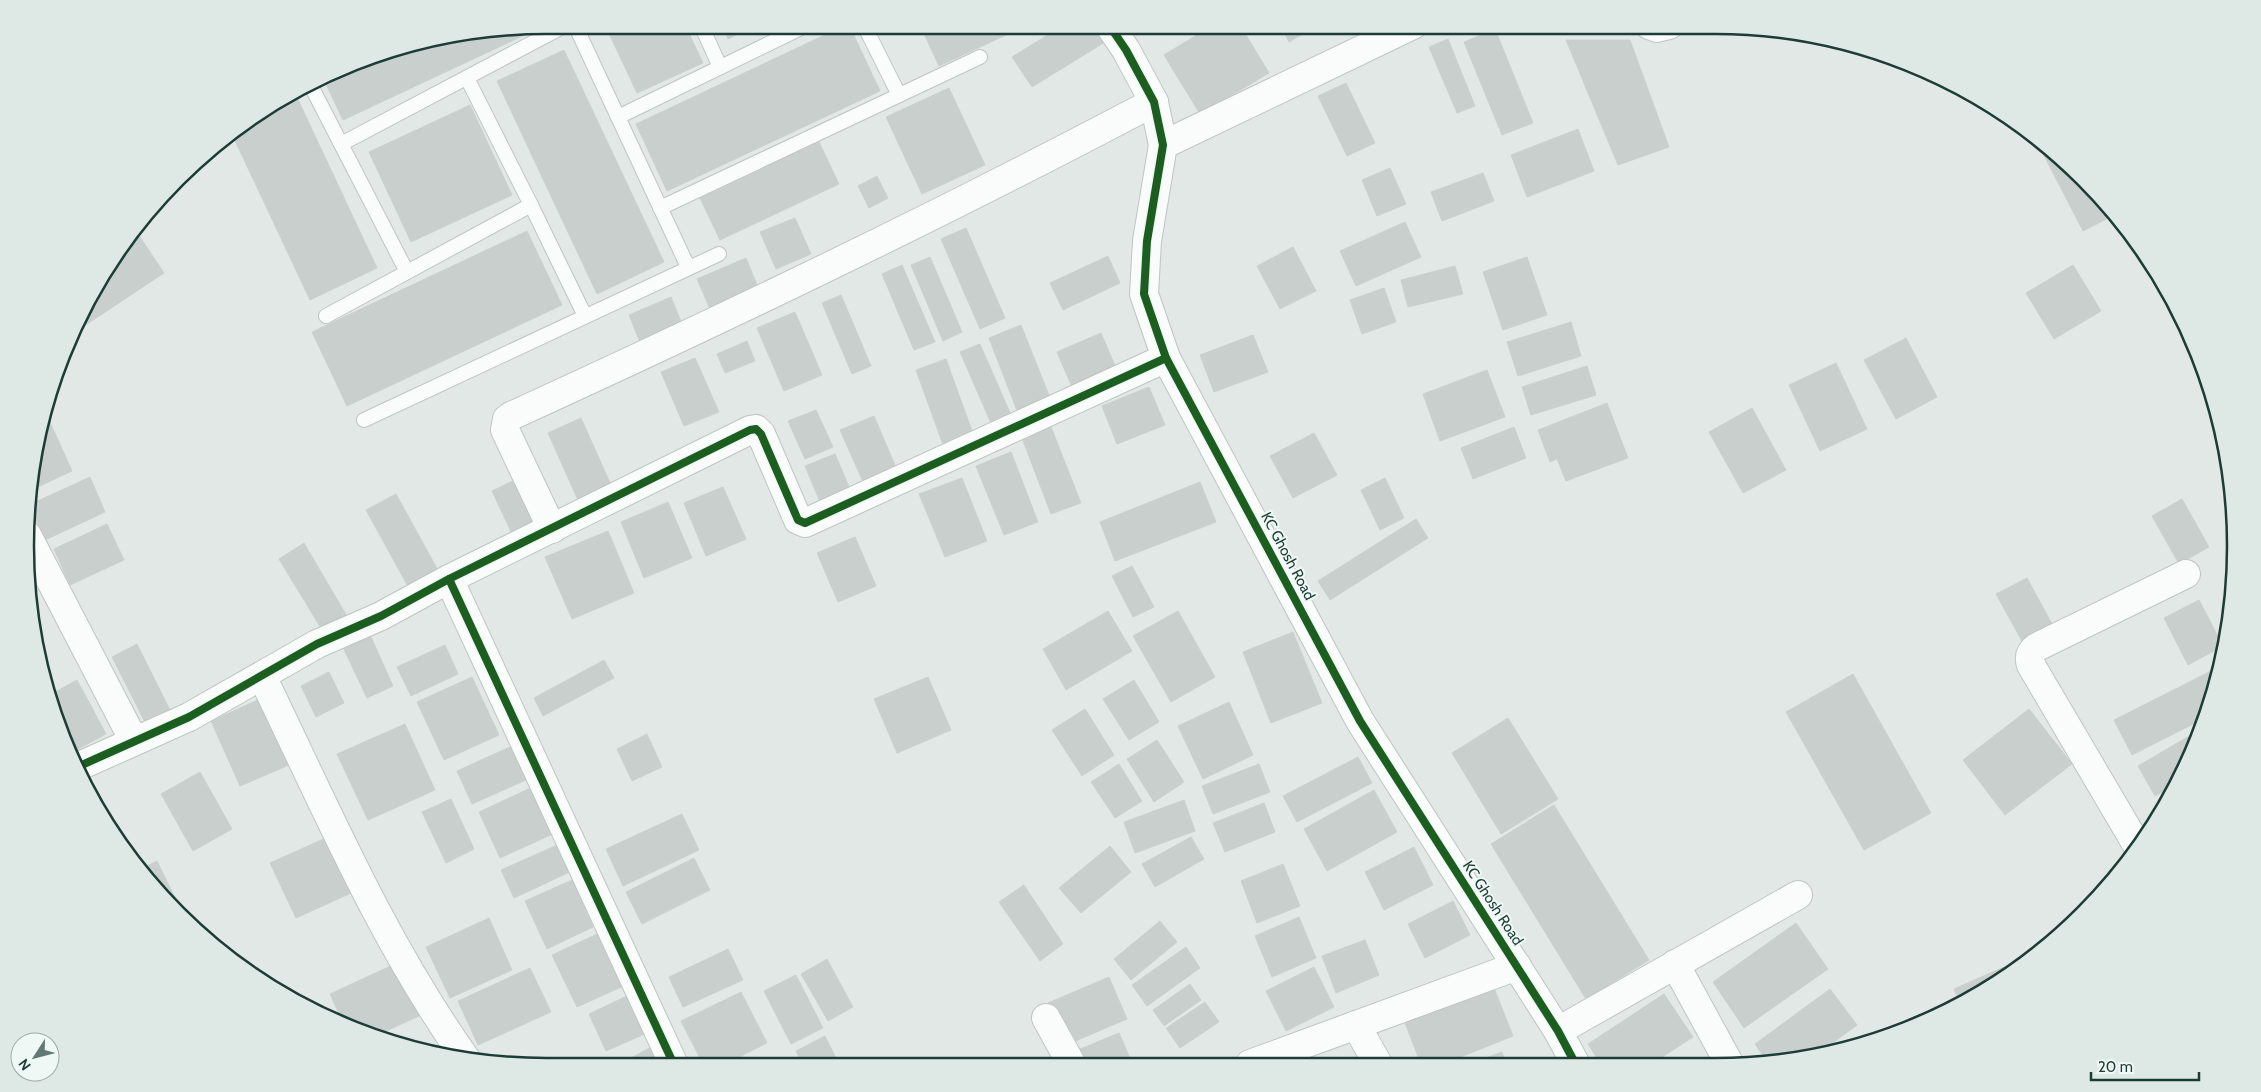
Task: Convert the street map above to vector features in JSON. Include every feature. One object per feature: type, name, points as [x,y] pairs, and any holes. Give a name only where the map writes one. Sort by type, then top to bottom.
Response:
[{"type":"street","name":"KC Ghosh Road","points":[[1115,34],[1126,50],[1154,102],[1163,145],[1148,241],[1144,294],[1166,358],[1360,721],[1558,1031],[1572,1058]]},
{"type":"street","points":[[1163,145],[1394,34]]},
{"type":"street","points":[[552,528],[505,430],[507,419],[511,416],[599,376],[1005,181],[1154,102]]},
{"type":"street","points":[[83,764],[188,717],[318,644],[381,616],[449,579],[750,430],[756,429],[761,434],[798,520],[805,522],[1166,358]]},
{"type":"street","points":[[34,549],[134,741]]},
{"type":"street","points":[[2134,840],[2031,664],[2029,657],[2031,651],[2037,647],[2186,574]]},
{"type":"street","points":[[449,579],[671,1058]]},
{"type":"street","points":[[262,676],[363,886],[398,953],[439,1021],[460,1051]]},
{"type":"street","points":[[1558,1031],[1798,895]]},
{"type":"street","points":[[1675,964],[1726,1058]]},
{"type":"street","points":[[1266,1058],[1517,966]]},
{"type":"street","points":[[1046,1018],[1068,1058]]},
{"type":"street","points":[[1356,1025],[1375,1058]]},
{"type":"lane","points":[[341,144],[549,34]]},
{"type":"lane","points":[[579,34],[688,267]]},
{"type":"lane","points":[[705,34],[720,67]]},
{"type":"lane","points":[[618,117],[789,34]]},
{"type":"lane","points":[[868,34],[899,95]]},
{"type":"lane","points":[[660,208],[980,57]]},
{"type":"lane","points":[[467,78],[585,316]]},
{"type":"lane","points":[[313,90],[407,272]]},
{"type":"lane","points":[[326,316],[531,205]]},
{"type":"lane","points":[[364,420],[719,254]]},
{"type":"building","points":[[609,34],[689,34],[703,63],[637,93]]},
{"type":"building","points":[[726,34],[738,34],[728,39]]},
{"type":"building","points":[[827,34],[853,34],[880,91],[667,191],[636,124]]},
{"type":"building","points":[[924,34],[1006,35],[939,66]]},
{"type":"building","points":[[1049,34],[1100,34],[1105,42],[1032,87],[1012,57]]},
{"type":"building","points":[[1198,34],[1245,34],[1269,73],[1200,114],[1164,55]]},
{"type":"building","points":[[1285,34],[1303,34],[1289,42]]},
{"type":"building","points":[[1483,34],[1497,34],[1533,123],[1502,135],[1464,42]]},
{"type":"building","points":[[525,35],[343,120],[326,84],[381,61],[413,51],[479,38]]},
{"type":"building","points":[[1448,39],[1475,106],[1457,113],[1429,47]]},
{"type":"building","points":[[1566,40],[1630,40],[1669,147],[1618,165]]},
{"type":"building","points":[[564,50],[664,262],[597,294],[497,81]]},
{"type":"building","points":[[1346,83],[1375,143],[1347,156],[1318,96]]},
{"type":"building","points":[[949,88],[985,165],[922,194],[886,117]]},
{"type":"building","points":[[297,98],[377,268],[310,300],[235,140],[261,120]]},
{"type":"building","points":[[470,105],[512,195],[411,242],[369,152]]},
{"type":"building","points":[[1578,129],[1594,171],[1527,197],[1511,155]]},
{"type":"building","points":[[819,142],[839,184],[720,240],[700,198]]},
{"type":"building","points":[[2042,153],[2077,184],[2108,218],[2083,231]]},
{"type":"building","points":[[1390,168],[1406,204],[1377,216],[1362,180]]},
{"type":"building","points":[[1483,173],[1494,201],[1442,221],[1431,192]]},
{"type":"building","points":[[877,176],[888,198],[869,208],[858,186]]},
{"type":"building","points":[[795,218],[811,254],[776,269],[760,232]]},
{"type":"building","points":[[1405,222],[1421,257],[1356,286],[1340,251]]},
{"type":"building","points":[[966,228],[1005,318],[980,329],[941,239]]},
{"type":"building","points":[[527,231],[562,305],[347,406],[312,332]]},
{"type":"building","points":[[139,235],[164,273],[84,326],[102,290]]},
{"type":"building","points":[[1293,247],[1316,291],[1280,309],[1257,266]]},
{"type":"building","points":[[1108,256],[1120,283],[1063,310],[1050,283]]},
{"type":"building","points":[[930,257],[962,332],[943,341],[911,265]]},
{"type":"building","points":[[1527,257],[1547,315],[1503,330],[1483,272]]},
{"type":"building","points":[[746,258],[759,290],[711,311],[697,279]]},
{"type":"building","points":[[902,265],[935,342],[914,350],[882,274]]},
{"type":"building","points":[[2073,265],[2101,311],[2054,339],[2026,293]]},
{"type":"building","points":[[1455,266],[1463,294],[1408,307],[1401,280]]},
{"type":"building","points":[[1384,288],[1396,322],[1362,334],[1350,300]]},
{"type":"building","points":[[841,295],[871,366],[852,374],[822,303]]},
{"type":"building","points":[[671,297],[682,324],[640,342],[629,315]]},
{"type":"building","points":[[795,312],[822,375],[784,391],[757,328]]},
{"type":"building","points":[[1571,322],[1581,356],[1518,376],[1507,342]]},
{"type":"building","points":[[1021,325],[1054,408],[1021,421],[989,338]]},
{"type":"building","points":[[1101,333],[1116,368],[1072,387],[1057,352]]},
{"type":"building","points":[[1253,335],[1268,372],[1214,392],[1200,355]]},
{"type":"building","points":[[1906,338],[1937,397],[1896,419],[1864,360]]},
{"type":"building","points":[[747,341],[755,361],[725,373],[717,354]]},
{"type":"building","points":[[980,344],[1014,422],[994,430],[960,352]]},
{"type":"building","points":[[695,358],[719,412],[684,426],[661,372]]},
{"type":"building","points":[[946,359],[976,442],[946,453],[916,370]]},
{"type":"building","points":[[1836,363],[1867,429],[1820,451],[1789,385]]},
{"type":"building","points":[[1587,366],[1596,395],[1531,415],[1522,387]]},
{"type":"building","points":[[1487,370],[1505,417],[1440,441],[1423,394]]},
{"type":"building","points":[[1149,387],[1165,425],[1117,444],[1102,406]]},
{"type":"building","points":[[1607,403],[1628,458],[1566,481],[1557,459],[1550,462],[1538,430]]},
{"type":"building","points":[[1752,408],[1786,470],[1743,493],[1709,432]]},
{"type":"building","points":[[816,410],[833,447],[805,459],[788,421]]},
{"type":"building","points":[[874,416],[897,470],[864,484],[840,430]]},
{"type":"building","points":[[581,418],[615,494],[582,509],[548,433]]},
{"type":"building","points":[[49,421],[72,471],[37,487]]},
{"type":"building","points":[[1051,427],[1081,503],[1051,514],[1022,438]]},
{"type":"building","points":[[1514,427],[1526,458],[1473,479],[1461,448]]},
{"type":"building","points":[[1314,433],[1337,475],[1293,498],[1270,456]]},
{"type":"building","points":[[1011,452],[1038,522],[1004,535],[976,466]]},
{"type":"building","points":[[835,454],[853,496],[823,509],[805,466]]},
{"type":"building","points":[[90,477],[105,512],[45,540],[35,518],[36,502]]},
{"type":"building","points":[[962,478],[987,541],[945,557],[919,494]]},
{"type":"building","points":[[1385,478],[1404,518],[1380,530],[1361,490]]},
{"type":"building","points":[[517,479],[539,526],[514,538],[492,491]]},
{"type":"building","points":[[1200,482],[1216,522],[1115,561],[1100,522]]},
{"type":"building","points":[[723,487],[746,539],[706,556],[684,503]]},
{"type":"building","points":[[396,494],[440,574],[410,590],[366,510]]},
{"type":"building","points":[[2182,499],[2209,547],[2179,564],[2152,516]]},
{"type":"building","points":[[668,502],[692,558],[644,578],[621,522]]},
{"type":"building","points":[[1416,519],[1428,538],[1330,600],[1318,581]]},
{"type":"building","points":[[107,524],[124,560],[70,585],[54,549]]},
{"type":"building","points":[[608,531],[634,593],[572,619],[545,557]]},
{"type":"building","points":[[855,537],[876,586],[838,602],[817,553]]},
{"type":"building","points":[[304,543],[348,618],[324,633],[279,559]]},
{"type":"building","points":[[1132,566],[1154,607],[1133,617],[1112,576]]},
{"type":"building","points":[[2027,578],[2052,624],[2022,641],[1996,594]]},
{"type":"building","points":[[2199,600],[2219,637],[2216,650],[2188,665],[2164,618]]},
{"type":"building","points":[[1108,611],[1132,651],[1066,690],[1043,649]]},
{"type":"building","points":[[1178,611],[1215,677],[1171,702],[1133,636]]},
{"type":"building","points":[[367,628],[393,686],[367,698],[340,641]]},
{"type":"building","points":[[1293,632],[1322,703],[1271,723],[1243,652]]},
{"type":"building","points":[[137,644],[171,712],[146,724],[112,657]]},
{"type":"building","points":[[445,645],[458,674],[411,696],[397,667]]},
{"type":"building","points":[[604,660],[614,678],[543,716],[534,698]]},
{"type":"building","points":[[329,672],[344,703],[316,717],[301,686]]},
{"type":"building","points":[[2211,672],[2195,723],[2132,755],[2114,720]]},
{"type":"building","points":[[1853,674],[1931,813],[1864,850],[1786,712]]},
{"type":"building","points":[[472,677],[499,735],[444,760],[417,702]]},
{"type":"building","points":[[928,677],[951,730],[897,753],[874,699]]},
{"type":"building","points":[[77,680],[106,734],[77,750],[55,692]]},
{"type":"building","points":[[1134,680],[1159,722],[1129,740],[1103,699]]},
{"type":"building","points":[[267,696],[296,762],[240,786],[211,721]]},
{"type":"building","points":[[1229,702],[1253,755],[1203,779],[1178,726]]},
{"type":"building","points":[[1085,709],[1114,755],[1082,776],[1052,730]]},
{"type":"building","points":[[2029,709],[2072,764],[2005,815],[1963,760]]},
{"type":"building","points":[[1508,718],[1558,799],[1501,834],[1452,753]]},
{"type":"building","points":[[405,724],[435,790],[368,820],[337,754]]},
{"type":"building","points":[[647,734],[662,767],[632,781],[617,749]]},
{"type":"building","points":[[2191,735],[2165,790],[2155,796],[2138,766]]},
{"type":"building","points":[[1157,740],[1184,782],[1154,802],[1127,759]]},
{"type":"building","points":[[512,746],[528,779],[472,804],[457,771]]},
{"type":"building","points":[[1358,757],[1372,783],[1297,822],[1283,796]]},
{"type":"building","points":[[1119,764],[1142,801],[1115,818],[1091,782]]},
{"type":"building","points":[[1259,764],[1270,792],[1213,814],[1202,786]]},
{"type":"building","points":[[200,772],[232,829],[193,851],[161,794]]},
{"type":"building","points":[[533,787],[555,833],[500,858],[479,812]]},
{"type":"building","points":[[1374,790],[1397,832],[1327,871],[1304,829]]},
{"type":"building","points":[[451,799],[474,849],[446,863],[422,812]]},
{"type":"building","points":[[1184,800],[1195,831],[1135,853],[1124,822]]},
{"type":"building","points":[[1264,803],[1275,832],[1225,852],[1213,823]]},
{"type":"building","points":[[1554,805],[1649,960],[1586,999],[1491,844]]},
{"type":"building","points":[[682,814],[699,850],[623,886],[606,849]]},
{"type":"building","points":[[337,833],[362,888],[296,918],[270,863]]},
{"type":"building","points":[[1191,837],[1204,859],[1155,887],[1142,864]]},
{"type":"building","points":[[564,842],[576,869],[514,898],[501,870]]},
{"type":"building","points":[[1110,846],[1131,872],[1081,913],[1059,888]]},
{"type":"building","points":[[1414,847],[1433,885],[1384,910],[1365,872]]},
{"type":"building","points":[[694,858],[710,890],[642,924],[626,892]]},
{"type":"building","points":[[157,861],[176,900],[161,884],[147,866]]},
{"type":"building","points":[[1283,864],[1300,906],[1257,923],[1241,881]]},
{"type":"building","points":[[572,880],[593,927],[547,949],[525,901]]},
{"type":"building","points":[[1024,885],[1063,944],[1040,961],[999,902]]},
{"type":"building","points":[[1453,901],[1470,935],[1425,958],[1408,924]]},
{"type":"building","points":[[1299,917],[1316,958],[1272,977],[1255,936]]},
{"type":"building","points":[[489,918],[512,970],[450,998],[426,947]]},
{"type":"building","points":[[1160,921],[1177,942],[1131,980],[1114,959]]},
{"type":"building","points":[[1796,923],[1828,969],[1744,1028],[1713,982]]},
{"type":"building","points":[[606,930],[630,983],[577,1007],[552,955]]},
{"type":"building","points":[[1365,940],[1379,975],[1336,993],[1322,956]]},
{"type":"building","points":[[1186,947],[1200,968],[1147,1006],[1132,985]]},
{"type":"building","points":[[728,949],[743,980],[683,1007],[669,977]]},
{"type":"building","points":[[827,959],[853,1007],[828,1021],[801,974]]},
{"type":"building","points":[[395,964],[419,1016],[384,1032],[339,1014],[330,994]]},
{"type":"building","points":[[1314,967],[1334,1007],[1286,1031],[1266,991]]},
{"type":"building","points":[[2004,967],[2005,969],[1957,997],[1954,989]]},
{"type":"building","points":[[530,968],[551,1012],[478,1045],[458,1001]]},
{"type":"building","points":[[796,975],[823,1028],[791,1044],[764,991]]},
{"type":"building","points":[[1109,977],[1127,1019],[1066,1045],[1048,1003]]},
{"type":"building","points":[[1190,984],[1201,1000],[1164,1026],[1153,1010]]},
{"type":"building","points":[[1494,988],[1513,1036],[1458,1058],[1419,1058],[1405,1023]]},
{"type":"building","points":[[1830,989],[1857,1025],[1830,1045],[1815,1048],[1763,1056],[1755,1044]]},
{"type":"building","points":[[741,992],[767,1043],[737,1058],[700,1058],[681,1021]]},
{"type":"building","points":[[631,994],[649,1032],[606,1051],[589,1014]]},
{"type":"building","points":[[1664,994],[1693,1037],[1661,1058],[1597,1058],[1588,1044]]},
{"type":"building","points":[[1205,1002],[1219,1022],[1180,1048],[1166,1028]]},
{"type":"building","points":[[1119,1033],[1130,1058],[1082,1058],[1078,1050]]},
{"type":"building","points":[[825,1036],[836,1058],[800,1058],[796,1051]]},
{"type":"building","points":[[653,1046],[659,1058],[631,1058]]},
{"type":"building","points":[[1502,1052],[1504,1058],[1486,1058]]},
{"type":"cycle path","points":[[1115,34],[1126,50],[1154,102],[1163,145],[1147,241],[1144,294],[1166,358],[1360,721],[1558,1031],[1572,1058]]},
{"type":"cycle path","points":[[449,579],[750,430],[756,429],[761,434],[798,520],[805,523],[1166,358]]},
{"type":"cycle path","points":[[83,764],[189,717],[317,644],[381,616],[449,579],[671,1058]]}]
